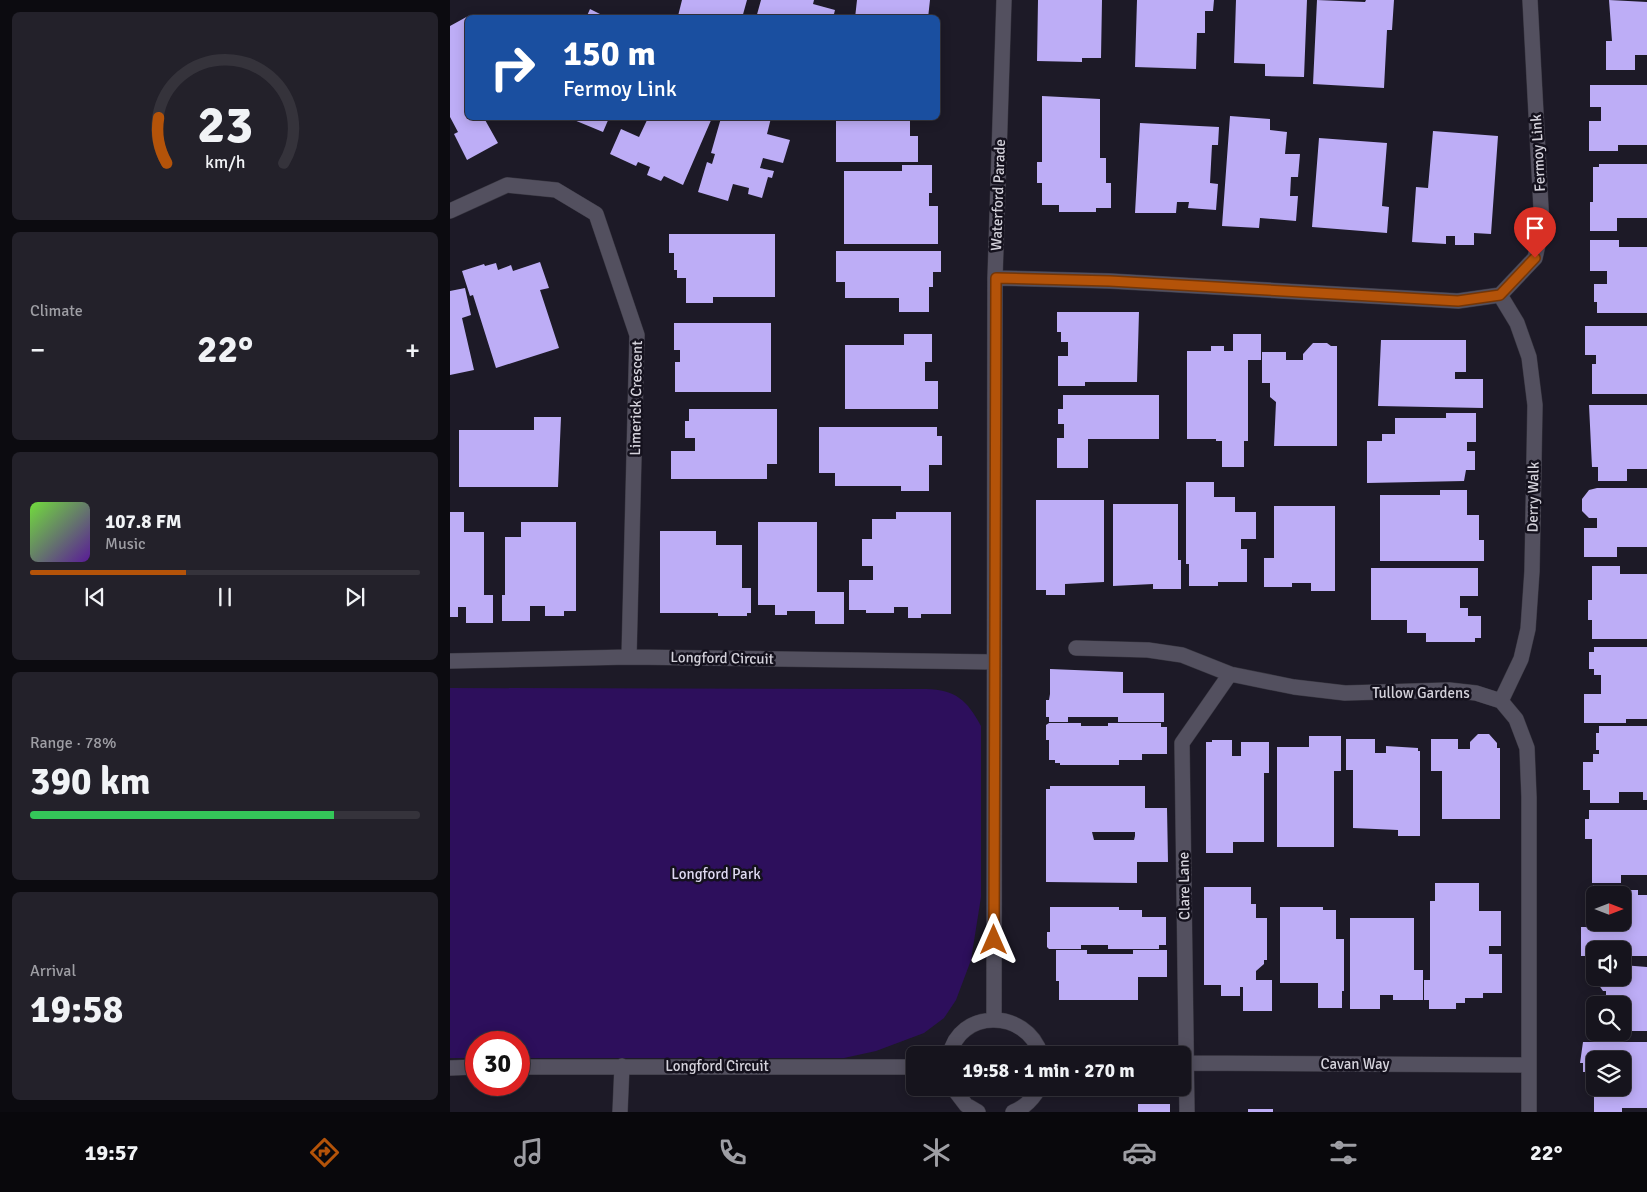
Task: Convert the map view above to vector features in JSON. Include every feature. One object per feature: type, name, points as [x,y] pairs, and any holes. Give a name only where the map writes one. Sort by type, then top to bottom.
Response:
[{"type":"street","name":"Waterford Parade","points":[[994,1019],[996,278],[1004,0]]},
{"type":"street","name":"Fermoy Link","points":[[1500,295],[1535,258],[1542,227],[1530,0]]},
{"type":"street","name":"Limerick Crescent","points":[[450,211],[507,185],[556,190],[596,214],[637,334],[630,657]]},
{"type":"street","points":[[996,278],[1110,281],[1458,301],[1500,295]]},
{"type":"street","name":"Derry Walk","points":[[1500,295],[1517,324],[1529,357],[1535,405],[1532,572],[1528,629],[1521,659],[1501,701]]},
{"type":"street","name":"Tullow Gardens","points":[[1076,648],[1148,650],[1182,655],[1230,674],[1294,687],[1345,693],[1448,690],[1476,693],[1501,701]]},
{"type":"street","name":"Longford Circuit","points":[[450,661],[630,657],[994,662]]},
{"type":"street","name":"Clare Lane","points":[[1185,1046],[1182,744],[1230,674]]},
{"type":"street","points":[[1501,701],[1516,719],[1527,748],[1529,797],[1529,1112]]},
{"type":"street","points":[[955,1046],[960,1036],[973,1026],[994,1019],[1011,1022],[1026,1029],[1038,1046]]},
{"type":"street","name":"Cavan Way","points":[[1191,1063],[1528,1064]]},
{"type":"street","points":[[620,1112],[622,1066]]},
{"type":"street","points":[[450,1068],[465,1067]]},
{"type":"street","name":"Longford Circuit","points":[[530,1067],[906,1067]]},
{"type":"street","points":[[959,1096],[966,1105],[978,1112]]},
{"type":"street","points":[[1013,1112],[1022,1108],[1035,1096]]},
{"type":"street","name":"Clare Lane","points":[[1186,1096],[1187,1112]]},
{"type":"green space","name":"Longford Park","points":[[450,688],[926,689],[953,694],[971,709],[981,726],[981,897],[971,960],[956,1000],[944,1018],[924,1033],[876,1051],[844,1058],[530,1058],[530,1031],[465,1031],[465,1058],[450,1058]]},
{"type":"building","points":[[682,0],[747,0],[743,15],[678,15]]},
{"type":"building","points":[[761,0],[814,0],[813,4],[835,10],[834,15],[757,15]]},
{"type":"building","points":[[857,0],[930,0],[928,15],[855,15]]},
{"type":"building","points":[[1038,0],[1102,0],[1101,58],[1082,58],[1082,62],[1037,61]]},
{"type":"building","points":[[1137,0],[1214,0],[1213,11],[1205,11],[1205,33],[1197,33],[1196,69],[1135,67]]},
{"type":"building","points":[[1236,0],[1307,0],[1304,77],[1265,76],[1265,64],[1234,63]]},
{"type":"building","points":[[1317,0],[1365,2],[1366,0],[1394,0],[1392,30],[1387,30],[1384,88],[1313,84]]},
{"type":"building","points":[[1609,0],[1647,2],[1647,55],[1635,55],[1635,70],[1606,70],[1606,41],[1612,41]]},
{"type":"building","points":[[590,9],[602,15],[587,15]]},
{"type":"building","points":[[465,18],[465,120],[485,120],[498,143],[467,160],[454,134],[458,132],[450,117],[450,26]]},
{"type":"building","points":[[1590,85],[1647,85],[1647,145],[1618,145],[1618,151],[1589,151],[1589,121],[1601,121],[1601,107],[1590,107]]},
{"type":"building","points":[[1042,96],[1100,99],[1100,158],[1106,158],[1106,183],[1111,183],[1111,208],[1096,208],[1096,212],[1059,212],[1059,205],[1042,205],[1042,183],[1037,183],[1037,162],[1042,162]]},
{"type":"building","points":[[1230,116],[1270,119],[1270,130],[1287,132],[1285,154],[1300,154],[1298,177],[1291,177],[1290,196],[1298,196],[1296,221],[1260,218],[1259,228],[1222,226]]},
{"type":"building","points":[[574,120],[608,120],[603,132]]},
{"type":"building","points":[[647,120],[711,120],[683,185],[664,176],[661,181],[647,175],[650,167],[638,162],[636,166],[610,154],[621,129],[639,137]]},
{"type":"building","points":[[720,120],[770,120],[767,134],[790,140],[783,163],[763,158],[760,168],[774,171],[772,178],[768,177],[762,198],[748,194],[749,188],[733,184],[728,201],[698,192],[707,162],[712,164],[715,154],[711,153]]},
{"type":"building","points":[[836,120],[910,120],[910,136],[918,136],[918,162],[836,162]]},
{"type":"building","points":[[1140,123],[1219,127],[1218,145],[1212,145],[1210,183],[1218,184],[1216,210],[1188,208],[1189,202],[1177,202],[1176,213],[1135,213]]},
{"type":"building","points":[[1433,131],[1498,136],[1491,234],[1474,233],[1474,245],[1455,245],[1455,236],[1446,236],[1446,244],[1412,242],[1416,187],[1428,188]]},
{"type":"building","points":[[1319,138],[1387,143],[1382,206],[1389,207],[1387,233],[1312,227]]},
{"type":"building","points":[[1599,164],[1647,164],[1647,218],[1617,218],[1617,231],[1590,231],[1590,202],[1593,202],[1593,167],[1599,167]]},
{"type":"building","points":[[902,165],[932,165],[932,193],[929,193],[929,206],[938,206],[938,244],[844,244],[844,171],[902,171]]},
{"type":"building","points":[[669,234],[775,234],[775,297],[713,297],[713,303],[686,303],[686,278],[677,278],[677,270],[674,270],[674,253],[669,253]]},
{"type":"building","points":[[1590,240],[1619,240],[1619,247],[1647,247],[1647,313],[1597,313],[1597,302],[1594,302],[1594,284],[1607,284],[1607,271],[1590,271]]},
{"type":"building","points":[[836,251],[941,251],[941,272],[933,272],[933,287],[929,287],[929,312],[899,312],[899,298],[845,298],[845,282],[836,282]]},
{"type":"building","points":[[540,262],[549,288],[540,290],[559,348],[496,368],[473,295],[470,296],[462,271],[484,264],[485,266],[496,263],[498,270],[511,265],[513,271]]},
{"type":"building","points":[[465,288],[471,315],[462,318],[474,370],[450,375],[450,291]]},
{"type":"building","points":[[1057,312],[1139,312],[1137,382],[1085,382],[1085,386],[1058,386],[1058,356],[1068,356],[1068,342],[1061,342],[1061,332],[1057,332]]},
{"type":"building","points":[[674,323],[771,323],[771,392],[675,392],[675,362],[680,362],[680,350],[674,350]]},
{"type":"building","points":[[1585,326],[1647,326],[1647,394],[1592,394],[1592,364],[1596,364],[1596,355],[1585,355]]},
{"type":"building","points":[[904,334],[932,334],[932,362],[925,362],[925,381],[938,381],[938,409],[845,409],[845,345],[904,345]]},
{"type":"building","points":[[1233,334],[1261,334],[1261,360],[1248,360],[1248,441],[1244,441],[1244,467],[1222,467],[1222,441],[1216,441],[1216,439],[1187,439],[1187,351],[1211,351],[1211,346],[1224,346],[1224,351],[1233,351]]},
{"type":"building","points":[[1381,340],[1466,340],[1466,372],[1455,372],[1455,379],[1483,379],[1483,408],[1378,406]]},
{"type":"building","points":[[1313,343],[1327,343],[1331,346],[1337,346],[1337,446],[1274,446],[1276,402],[1270,397],[1270,383],[1262,383],[1262,352],[1286,352],[1286,360],[1303,360],[1303,354]]},
{"type":"building","points":[[1063,395],[1159,395],[1159,439],[1088,439],[1088,468],[1057,468],[1057,438],[1064,438],[1064,424],[1058,424],[1058,409],[1063,409]]},
{"type":"building","points":[[1589,405],[1647,405],[1647,469],[1627,469],[1627,481],[1598,481],[1598,467],[1592,467]]},
{"type":"building","points":[[689,409],[777,409],[777,464],[767,464],[767,479],[671,479],[671,451],[695,451],[695,438],[685,438],[685,421],[689,421]]},
{"type":"building","points":[[1446,413],[1476,413],[1476,442],[1467,442],[1467,451],[1475,451],[1475,470],[1466,470],[1464,481],[1367,483],[1367,441],[1382,441],[1382,434],[1395,434],[1395,418],[1446,418]]},
{"type":"building","points":[[534,417],[561,417],[558,487],[459,487],[459,430],[534,430]]},
{"type":"building","points":[[819,427],[937,427],[937,436],[942,436],[942,465],[929,465],[929,491],[901,491],[901,486],[835,486],[835,473],[819,473]]},
{"type":"building","points":[[1186,482],[1214,482],[1214,497],[1235,497],[1235,512],[1256,512],[1256,539],[1241,539],[1241,549],[1247,549],[1247,582],[1218,582],[1218,586],[1189,586],[1189,564],[1186,564]]},
{"type":"building","points":[[1597,488],[1647,488],[1647,547],[1617,547],[1617,557],[1584,557],[1584,528],[1597,528],[1597,518],[1589,518],[1582,511],[1582,499],[1589,490]]},
{"type":"building","points":[[1440,490],[1467,490],[1467,515],[1479,515],[1479,540],[1484,540],[1484,561],[1380,561],[1380,495],[1440,495]]},
{"type":"building","points":[[1036,500],[1104,500],[1104,582],[1065,584],[1065,595],[1046,595],[1046,590],[1036,590]]},
{"type":"building","points":[[1113,504],[1178,504],[1178,560],[1181,560],[1181,589],[1153,589],[1153,584],[1113,586]]},
{"type":"building","points":[[1274,506],[1335,506],[1335,591],[1311,591],[1311,583],[1292,583],[1292,587],[1264,587],[1264,558],[1274,558]]},
{"type":"building","points":[[450,512],[464,512],[464,532],[484,532],[484,595],[493,595],[493,623],[466,623],[466,607],[458,607],[458,617],[450,617]]},
{"type":"building","points":[[896,512],[951,512],[951,614],[921,614],[921,618],[908,618],[908,607],[894,607],[894,613],[866,613],[866,610],[849,610],[849,580],[873,580],[873,566],[862,566],[862,539],[872,539],[872,519],[896,519]]},
{"type":"building","points":[[521,522],[576,522],[576,611],[564,611],[564,616],[545,616],[545,606],[530,606],[530,621],[502,621],[502,595],[505,595],[505,537],[521,537]]},
{"type":"building","points":[[758,522],[817,522],[817,592],[844,592],[844,624],[815,624],[815,611],[787,611],[787,615],[775,615],[775,605],[758,605]]},
{"type":"building","points":[[660,531],[716,531],[716,545],[742,545],[742,588],[751,588],[751,613],[747,613],[747,616],[718,616],[718,613],[660,613]]},
{"type":"building","points":[[1592,566],[1620,566],[1620,574],[1647,574],[1647,639],[1592,639],[1592,620],[1588,620],[1588,600],[1592,600]]},
{"type":"building","points":[[1371,568],[1478,568],[1478,596],[1460,596],[1460,608],[1468,608],[1468,616],[1481,616],[1481,638],[1475,638],[1475,642],[1426,642],[1426,633],[1407,633],[1407,620],[1371,620]]},
{"type":"building","points":[[1594,647],[1647,647],[1647,719],[1626,719],[1626,723],[1584,723],[1584,694],[1601,694],[1601,675],[1594,675],[1594,669],[1589,669],[1589,652],[1594,652]]},
{"type":"building","points":[[1050,669],[1123,672],[1123,693],[1164,693],[1164,722],[1118,722],[1118,717],[1068,717],[1068,722],[1049,722],[1049,717],[1046,717],[1046,700],[1049,700],[1050,694]]},
{"type":"building","points":[[1049,723],[1081,723],[1081,726],[1108,726],[1108,723],[1161,723],[1161,727],[1167,727],[1167,754],[1142,754],[1142,760],[1119,760],[1119,765],[1060,765],[1060,763],[1055,763],[1055,760],[1049,760],[1049,740],[1046,740],[1046,725]]},
{"type":"building","points":[[1599,726],[1647,726],[1647,800],[1643,800],[1643,792],[1619,792],[1619,803],[1590,803],[1590,790],[1583,790],[1583,762],[1593,762],[1593,754],[1599,754],[1599,750],[1596,750],[1596,733],[1599,733]]},
{"type":"building","points":[[1478,734],[1489,734],[1497,743],[1497,748],[1500,748],[1500,819],[1442,819],[1442,771],[1431,771],[1431,739],[1458,739],[1458,749],[1470,749],[1470,742]]},
{"type":"building","points":[[1309,736],[1341,736],[1341,771],[1334,771],[1334,847],[1277,847],[1277,747],[1309,747]]},
{"type":"building","points":[[1346,739],[1375,739],[1375,753],[1386,753],[1386,746],[1418,748],[1418,751],[1420,751],[1420,836],[1398,836],[1398,830],[1353,828],[1353,770],[1346,770]]},
{"type":"building","points":[[1212,740],[1232,740],[1232,756],[1241,756],[1241,742],[1269,742],[1269,773],[1264,773],[1264,842],[1233,842],[1233,853],[1206,853],[1206,742],[1212,742]]},
{"type":"building","points":[[1050,786],[1145,786],[1145,808],[1167,808],[1168,862],[1137,862],[1137,883],[1046,882],[1046,789],[1050,789]],"holes":[[[1092,832],[1135,832],[1134,840],[1094,840]]]},
{"type":"building","points":[[1589,810],[1647,810],[1647,875],[1621,875],[1621,883],[1592,883],[1592,839],[1585,839],[1585,819],[1589,819]]},
{"type":"building","points":[[1435,883],[1479,883],[1479,911],[1501,911],[1501,946],[1489,946],[1489,954],[1502,954],[1502,993],[1483,993],[1483,998],[1465,998],[1465,1003],[1456,1003],[1456,1009],[1429,1009],[1429,1000],[1424,1000],[1424,980],[1430,980],[1430,901],[1435,901]]},
{"type":"building","points":[[1593,885],[1621,885],[1621,886]]},
{"type":"building","points":[[1204,887],[1251,887],[1251,904],[1256,904],[1256,918],[1267,918],[1267,960],[1264,960],[1264,964],[1256,971],[1256,980],[1272,980],[1272,1011],[1243,1011],[1243,987],[1240,987],[1240,996],[1221,996],[1221,985],[1204,985]]},
{"type":"building","points":[[1631,890],[1638,890],[1638,895],[1647,895],[1647,956],[1631,956],[1631,941],[1586,941],[1586,956],[1581,956],[1581,927],[1586,927],[1586,931],[1631,931]]},
{"type":"building","points":[[1050,907],[1119,907],[1119,910],[1142,910],[1142,917],[1166,917],[1166,945],[1159,945],[1159,949],[1108,949],[1108,945],[1081,945],[1081,949],[1049,949],[1047,947],[1047,932],[1050,932]]},
{"type":"building","points":[[1280,907],[1323,907],[1323,910],[1336,910],[1336,939],[1344,939],[1344,991],[1342,991],[1342,1008],[1318,1008],[1318,983],[1280,983]]},
{"type":"building","points":[[1350,918],[1414,918],[1414,970],[1423,970],[1423,1000],[1393,1000],[1393,995],[1380,995],[1380,1009],[1350,1009]]},
{"type":"building","points":[[1056,950],[1087,950],[1087,954],[1133,954],[1133,950],[1167,950],[1167,977],[1138,977],[1138,1000],[1059,1000],[1059,981],[1056,981]]},
{"type":"building","points":[[1631,966],[1647,967],[1647,1031],[1631,1031],[1631,996],[1606,996],[1606,991],[1603,991],[1600,986],[1631,986]]},
{"type":"building","points":[[1583,1042],[1647,1042],[1647,1108],[1622,1108],[1622,1112],[1594,1112],[1594,1096],[1631,1096],[1631,1051],[1586,1051],[1586,1072],[1583,1072],[1583,1063],[1580,1063]]},
{"type":"building","points":[[1138,1104],[1170,1104],[1170,1112],[1138,1112]]},
{"type":"building","points":[[1248,1109],[1273,1109],[1273,1112],[1248,1112]]},
{"type":"route","points":[[994,940],[996,278],[1110,281],[1458,301],[1500,295],[1535,258]]}]
